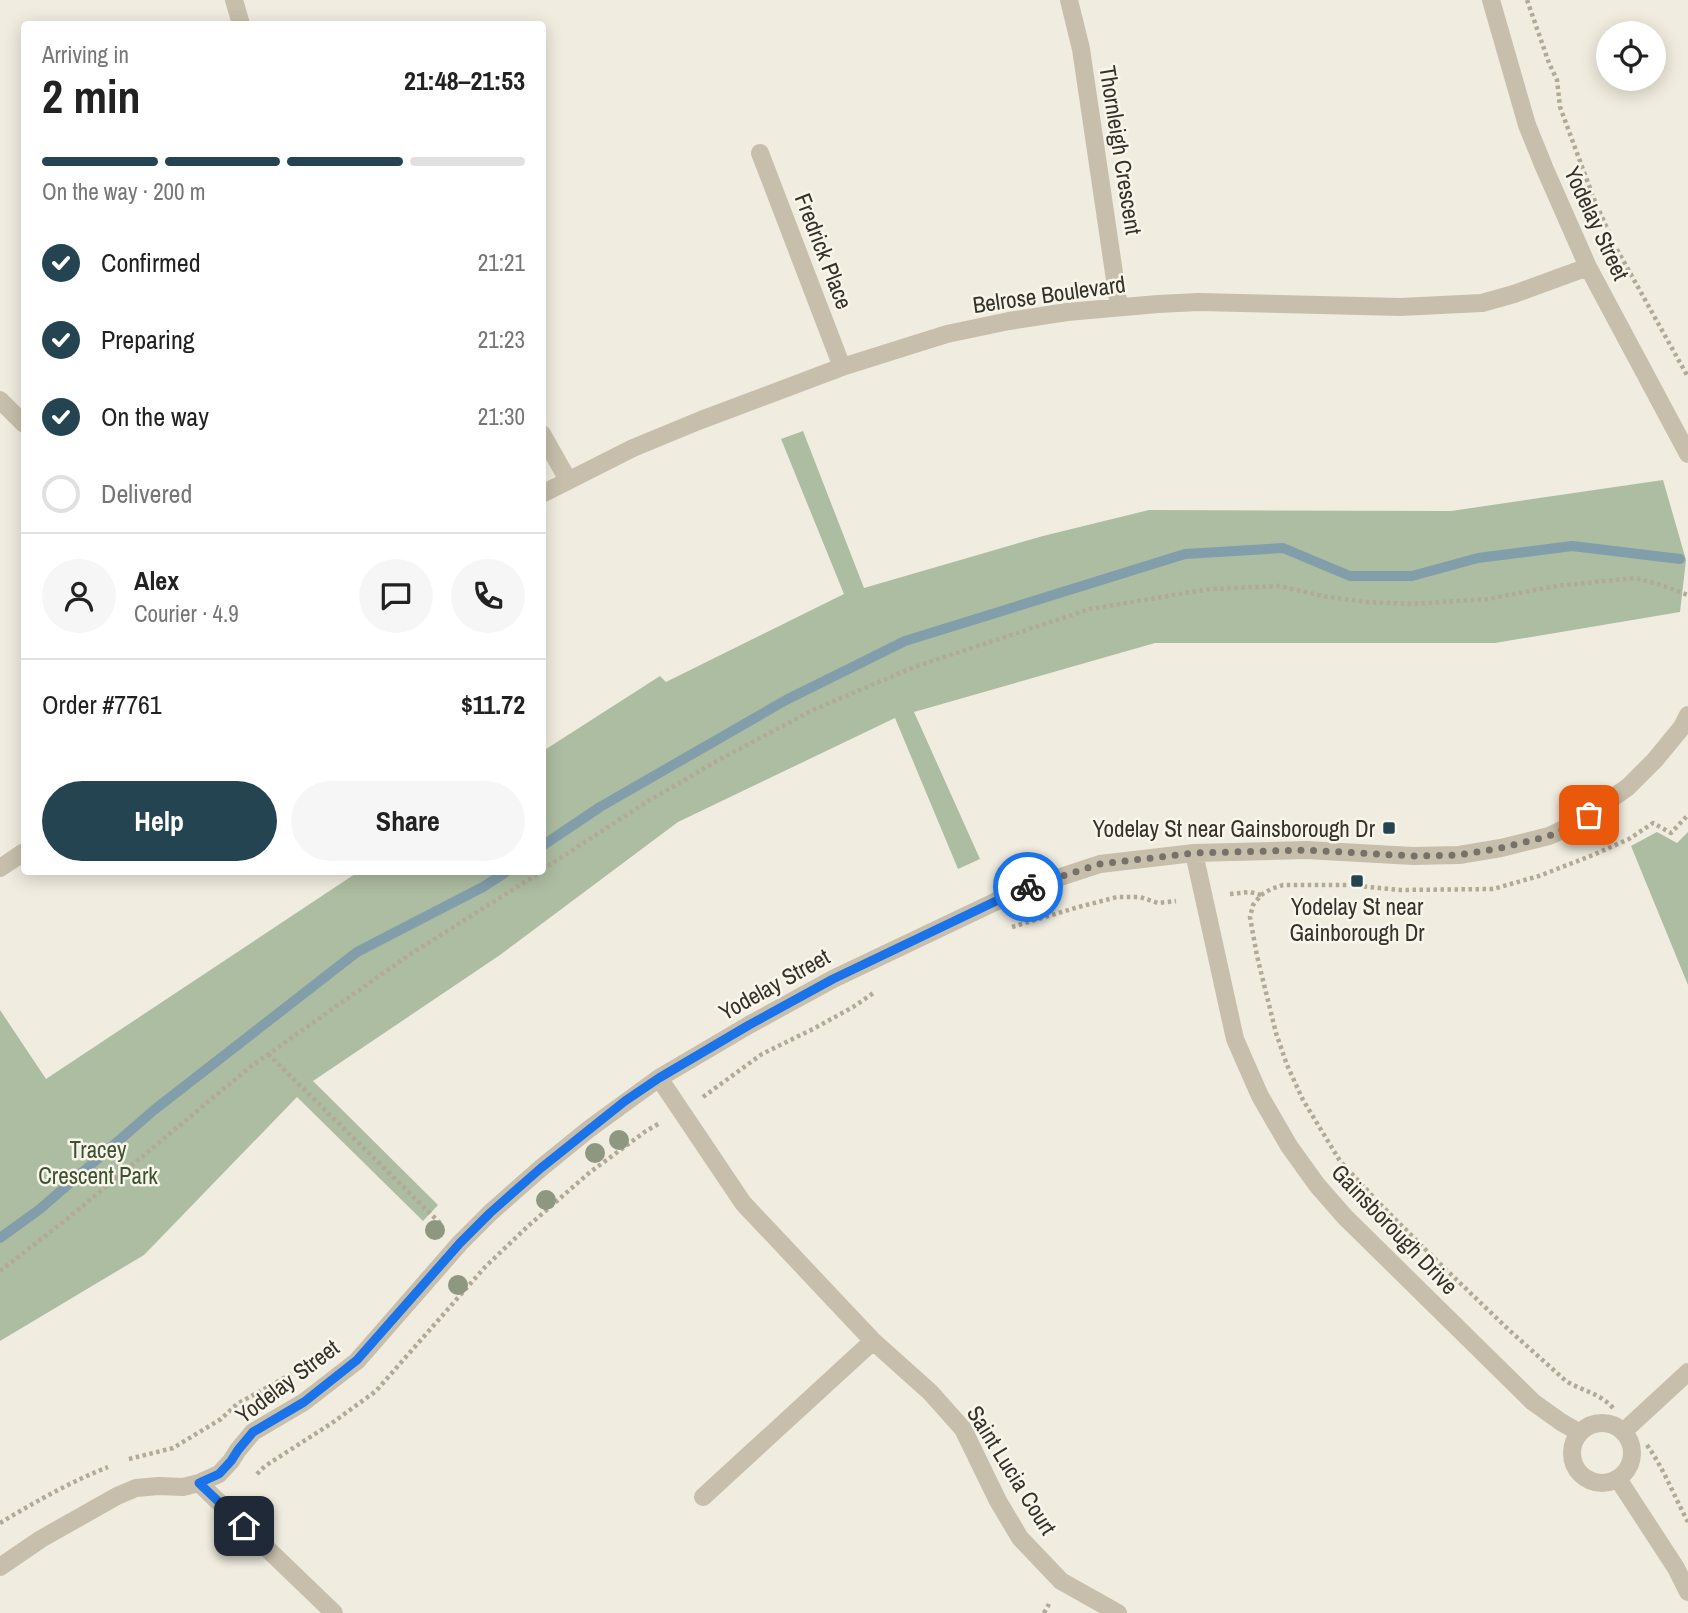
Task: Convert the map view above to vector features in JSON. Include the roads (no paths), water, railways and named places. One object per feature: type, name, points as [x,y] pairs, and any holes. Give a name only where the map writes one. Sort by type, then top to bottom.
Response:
[{"type":"street","points":[[234,0],[240,21]]},
{"type":"street","name":"Thornleigh Crescent","points":[[1069,0],[1081,49],[1119,307]]},
{"type":"street","name":"Yodelay Street","points":[[1491,0],[1527,125],[1588,267],[1688,454]]},
{"type":"street","name":"Fredrick Place","points":[[760,153],[842,366]]},
{"type":"street","name":"Belrose Boulevard","points":[[546,492],[633,448],[701,420],[842,366],[947,334],[1055,314],[1199,302],[1400,307],[1482,303],[1588,267]]},
{"type":"street","points":[[0,400],[21,421]]},
{"type":"street","points":[[546,441],[568,480]]},
{"type":"street","name":"Yodelay Street","points":[[0,1567],[41,1539],[117,1496],[136,1489],[183,1487],[219,1474],[253,1432],[304,1402],[357,1360],[460,1243],[550,1160],[659,1078],[833,979],[1017,891],[1100,864],[1194,853],[1306,850],[1413,856],[1459,855],[1523,844],[1549,836],[1575,824],[1628,786],[1669,744],[1688,715]]},
{"type":"street","name":"Gainsborough Drive","points":[[1194,853],[1236,1039],[1260,1096],[1289,1146],[1317,1185],[1345,1217],[1533,1402],[1580,1433]]},
{"type":"street","points":[[0,868],[21,854]]},
{"type":"street","name":"Saint Lucia Court","points":[[659,1078],[743,1203],[873,1341],[930,1392],[963,1429],[998,1501],[1020,1538],[1061,1581],[1118,1613]]},
{"type":"street","points":[[703,1497],[873,1341]]},
{"type":"street","points":[[1626,1429],[1688,1372]]},
{"type":"street","points":[[1605,1423],[1626,1429],[1632,1456],[1625,1472],[1609,1483],[1590,1482],[1582,1476],[1572,1460],[1574,1441],[1580,1433],[1587,1427],[1605,1423]]},
{"type":"street","points":[[1618,1479],[1676,1568],[1688,1592]]},
{"type":"street","points":[[199,1483],[334,1613]]},
{"type":"waterway","points":[[546,843],[600,807],[786,700],[905,641],[1185,554],[1283,548],[1350,576],[1412,576],[1478,558],[1572,546],[1680,559]]},
{"type":"waterway","points":[[0,1238],[40,1209],[154,1110],[357,952],[501,875]]},
{"type":"place","name":"Yodelay St near Gainsborough Dr","points":[[1389,828]]},
{"type":"place","name":"Yodelay St near Gainborough Dr","points":[[1357,881]]},
{"type":"park label","name":"Tracey Crescent Park","points":[[98,1162]]}]
